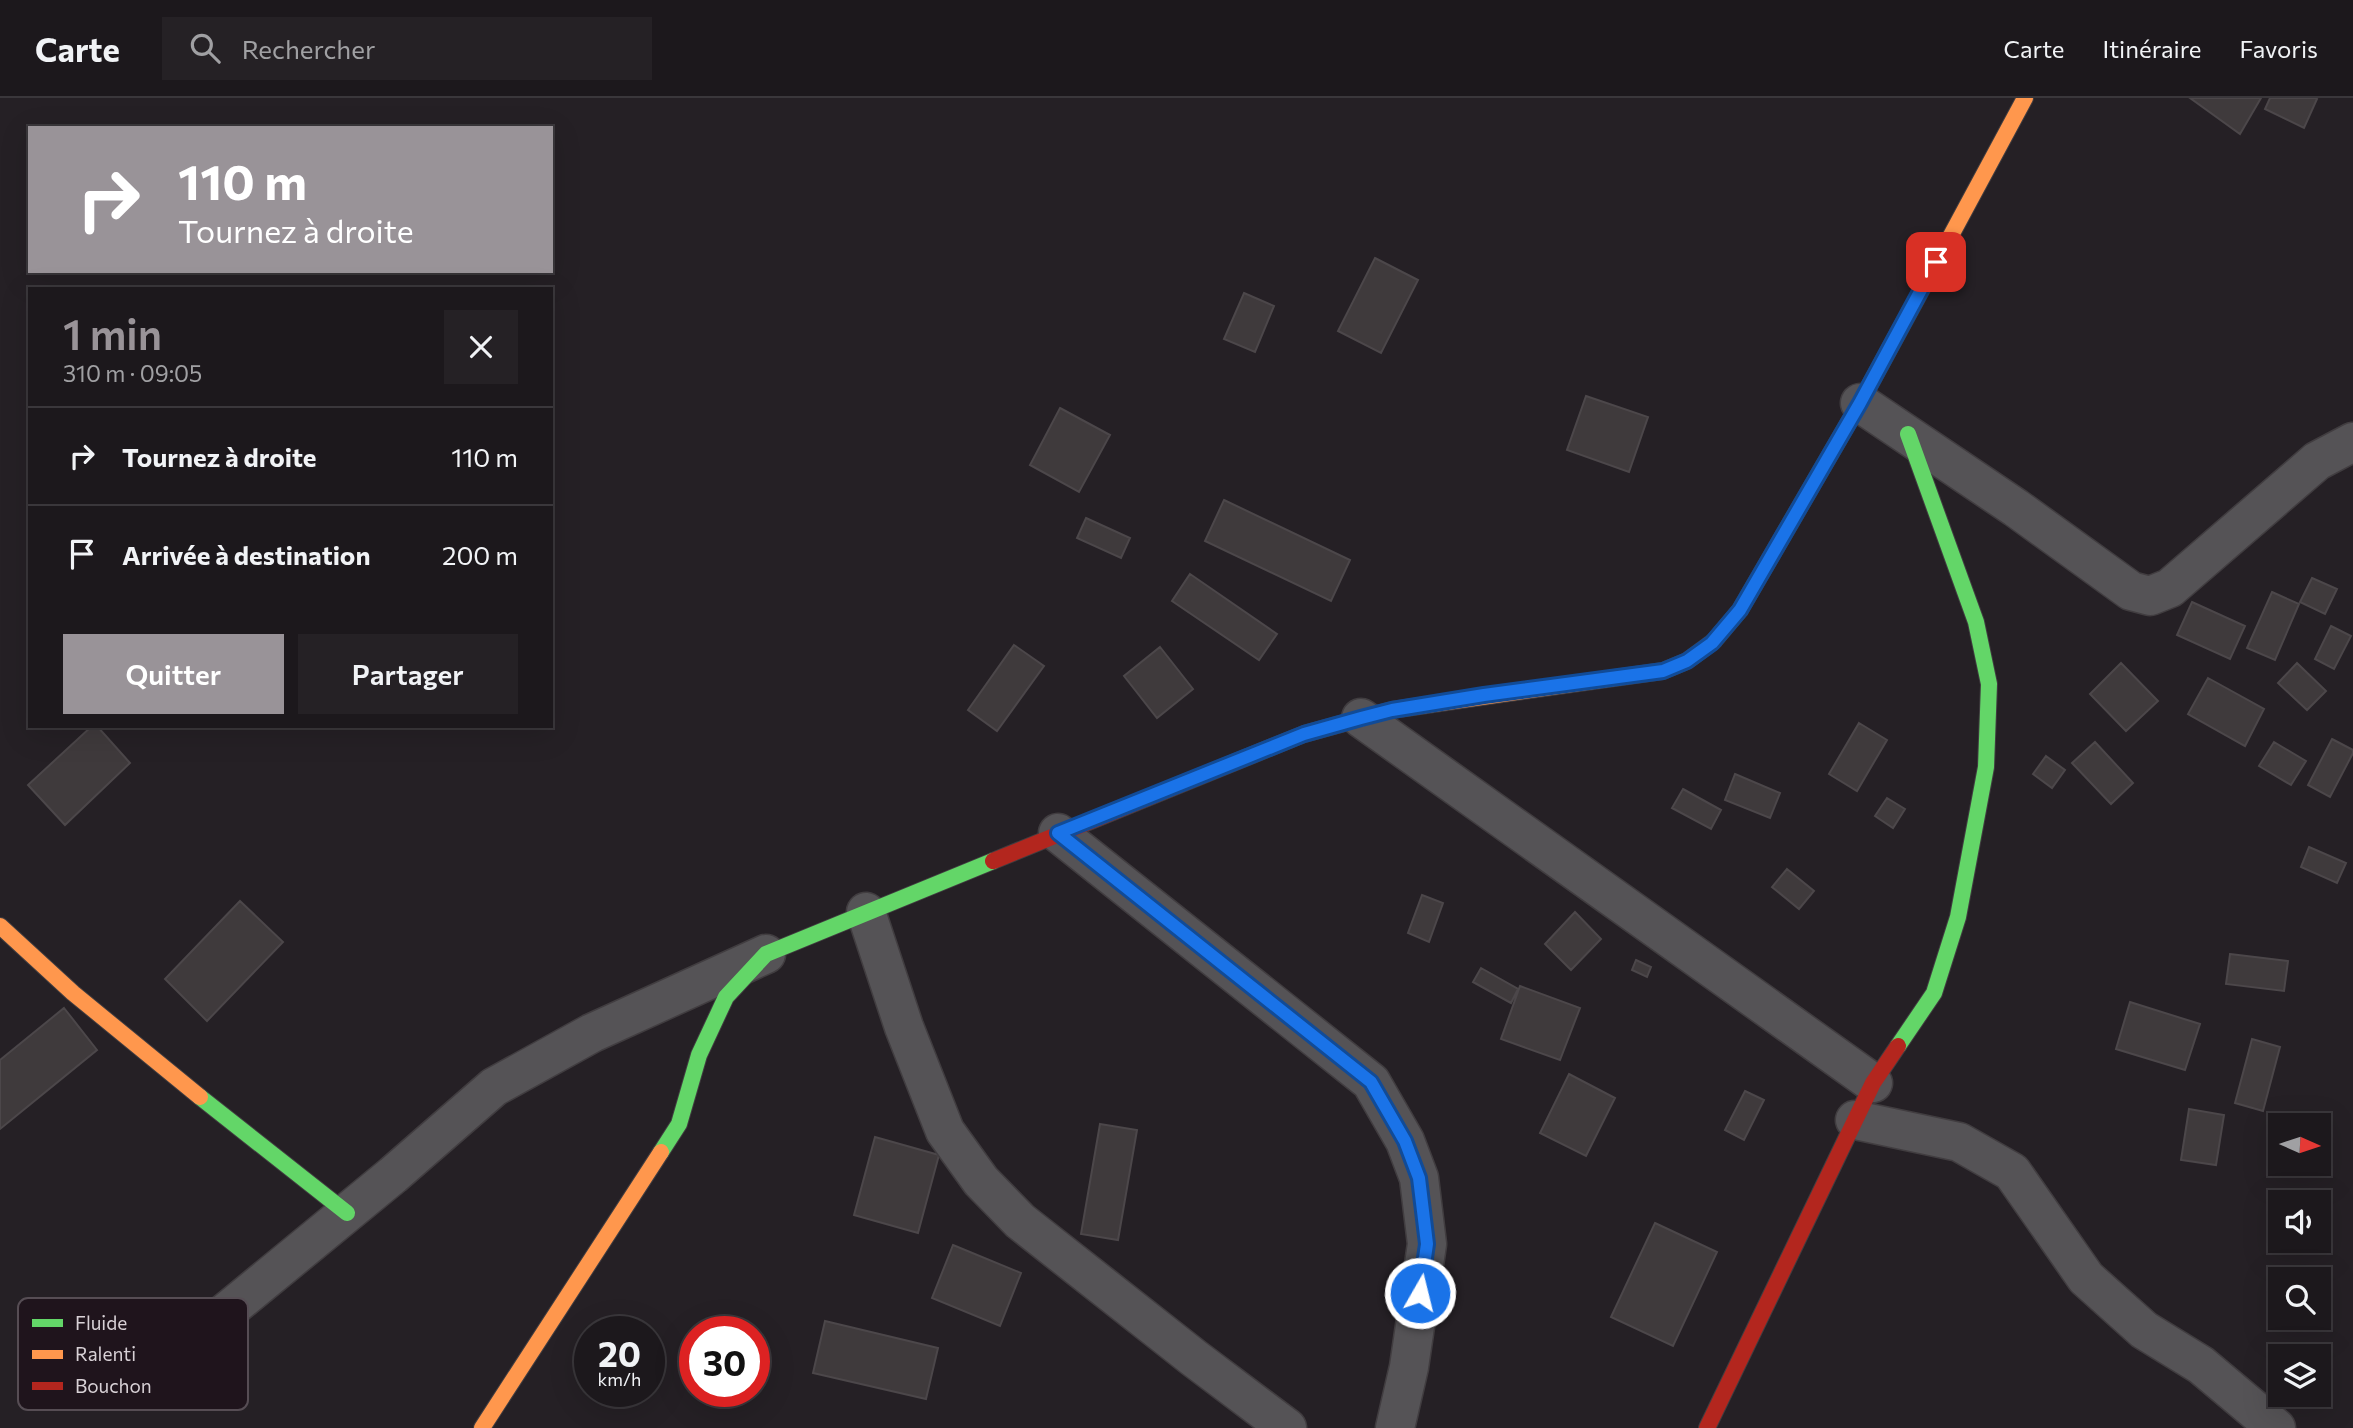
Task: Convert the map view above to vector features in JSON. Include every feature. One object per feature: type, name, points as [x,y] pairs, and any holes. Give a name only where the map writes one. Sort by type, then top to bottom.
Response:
[{"type":"street","points":[[243,1298],[494,1087],[592,1033],[766,954],[1304,734],[1392,710],[1663,671],[1687,661],[1712,643],[1740,610],[1860,403],[2025,98]]},
{"type":"street","points":[[1860,403],[2016,508],[2131,591],[2150,596],[2170,589],[2317,461],[2353,442]]},
{"type":"street","points":[[1707,1428],[1873,1083],[1934,993],[1958,917],[1986,767],[1989,684],[1976,622],[1908,434]]},
{"type":"street","points":[[1361,718],[1873,1083]]},
{"type":"street","points":[[1058,833],[1371,1082],[1405,1141],[1419,1178],[1427,1244],[1409,1367],[1395,1428]]},
{"type":"street","points":[[866,912],[904,1027],[945,1131],[981,1181],[1020,1221],[1194,1359],[1287,1428]]},
{"type":"street","points":[[0,926],[84,1002],[347,1213]]},
{"type":"street","points":[[482,1428],[679,1124],[699,1055],[726,997],[766,954]]},
{"type":"street","points":[[1855,1120],[1959,1142],[2011,1172],[2086,1278],[2144,1330],[2201,1365],[2276,1428]]},
{"type":"building","points":[[2190,98],[2261,98],[2240,134]]},
{"type":"building","points":[[2270,98],[2317,99],[2304,128],[2265,109]]},
{"type":"building","points":[[1375,258],[1418,280],[1381,353],[1338,331]]},
{"type":"building","points":[[1244,293],[1274,306],[1255,352],[1224,339]]},
{"type":"building","points":[[1586,396],[1648,417],[1629,472],[1567,450]]},
{"type":"building","points":[[1060,408],[1110,435],[1079,492],[1030,465]]},
{"type":"building","points":[[1224,500],[1350,560],[1331,601],[1205,541]]},
{"type":"building","points":[[1086,518],[1130,538],[1121,558],[1077,538]]},
{"type":"building","points":[[1190,574],[1277,634],[1259,660],[1172,601]]},
{"type":"building","points":[[2312,578],[2337,589],[2325,614],[2300,602]]},
{"type":"building","points":[[2272,592],[2299,604],[2275,660],[2247,648]]},
{"type":"building","points":[[2192,602],[2245,626],[2230,659],[2177,635]]},
{"type":"building","points":[[2331,626],[2351,636],[2334,669],[2315,659]]},
{"type":"building","points":[[1014,645],[1044,666],[997,731],[968,710]]},
{"type":"building","points":[[1160,647],[1193,689],[1157,718],[1124,676]]},
{"type":"building","points":[[2121,663],[2158,701],[2126,731],[2090,694]]},
{"type":"building","points":[[2297,663],[2326,691],[2307,710],[2278,683]]},
{"type":"building","points":[[2208,678],[2264,709],[2245,746],[2188,714]]},
{"type":"building","points":[[1859,723],[1887,740],[1857,791],[1829,774]]},
{"type":"building","points":[[90,728],[99,728],[130,763],[65,825],[28,785]]},
{"type":"building","points":[[2332,739],[2353,750],[2353,753],[2330,797],[2308,785]]},
{"type":"building","points":[[2095,742],[2133,783],[2111,804],[2072,763]]},
{"type":"building","points":[[2274,742],[2306,761],[2291,785],[2259,766]]},
{"type":"building","points":[[2046,756],[2065,770],[2052,788],[2033,774]]},
{"type":"building","points":[[1735,774],[1780,793],[1770,818],[1725,800]]},
{"type":"building","points":[[1683,789],[1721,810],[1711,829],[1672,808]]},
{"type":"building","points":[[1887,798],[1905,809],[1893,828],[1875,816]]},
{"type":"building","points":[[2309,847],[2346,863],[2337,883],[2301,867]]},
{"type":"building","points":[[1787,869],[1814,891],[1799,909],[1772,887]]},
{"type":"building","points":[[1422,895],[1443,903],[1429,942],[1408,933]]},
{"type":"building","points":[[240,901],[283,942],[207,1021],[165,979]]},
{"type":"building","points":[[1575,912],[1601,939],[1571,970],[1545,944]]},
{"type":"building","points":[[2230,954],[2288,961],[2284,991],[2226,984]]},
{"type":"building","points":[[1636,960],[1651,967],[1647,977],[1632,970]]},
{"type":"building","points":[[1481,968],[1518,989],[1511,1003],[1473,982]]},
{"type":"building","points":[[1520,986],[1580,1008],[1560,1060],[1501,1039]]},
{"type":"building","points":[[2130,1002],[2200,1024],[2185,1070],[2116,1049]]},
{"type":"building","points":[[64,1008],[97,1050],[0,1129],[0,1060]]},
{"type":"building","points":[[2252,1039],[2280,1047],[2263,1111],[2235,1103]]},
{"type":"building","points":[[1569,1074],[1615,1098],[1586,1156],[1540,1133]]},
{"type":"building","points":[[1745,1091],[1764,1100],[1744,1140],[1725,1130]]},
{"type":"building","points":[[2189,1109],[2224,1115],[2216,1165],[2181,1160]]},
{"type":"building","points":[[1100,1124],[1137,1130],[1118,1240],[1081,1234]]},
{"type":"building","points":[[875,1137],[939,1155],[918,1233],[854,1215]]},
{"type":"building","points":[[1655,1223],[1717,1252],[1673,1346],[1611,1317]]},
{"type":"building","points":[[953,1245],[1021,1273],[1000,1326],[932,1298]]},
{"type":"building","points":[[825,1321],[938,1348],[926,1399],[813,1373]]},
{"type":"traffic: fast","points":[[1714,641],[1740,610],[1860,403],[1941,254]]},
{"type":"traffic: fast","points":[[1898,1046],[1934,993],[1958,917],[1986,767],[1989,684],[1976,622],[1908,434]]},
{"type":"traffic: fast","points":[[661,1152],[679,1124],[699,1055],[726,997],[766,954],[993,861]]},
{"type":"traffic: fast","points":[[200,1097],[347,1213]]},
{"type":"traffic: slow","points":[[1941,254],[2025,98]]},
{"type":"traffic: slow","points":[[1359,719],[1392,710],[1663,671],[1687,661],[1714,641]]},
{"type":"traffic: slow","points":[[0,926],[73,993],[200,1097]]},
{"type":"traffic: slow","points":[[482,1428],[661,1152]]},
{"type":"traffic: jam","points":[[993,861],[1304,734],[1359,719]]},
{"type":"traffic: jam","points":[[1707,1428],[1873,1083],[1898,1046]]},
{"type":"route","points":[[1420,1293],[1427,1244],[1419,1178],[1405,1141],[1371,1082],[1058,833],[1304,734],[1361,718],[1392,710],[1484,695],[1663,671],[1687,661],[1712,643],[1740,610],[1860,403],[1936,262]]}]
